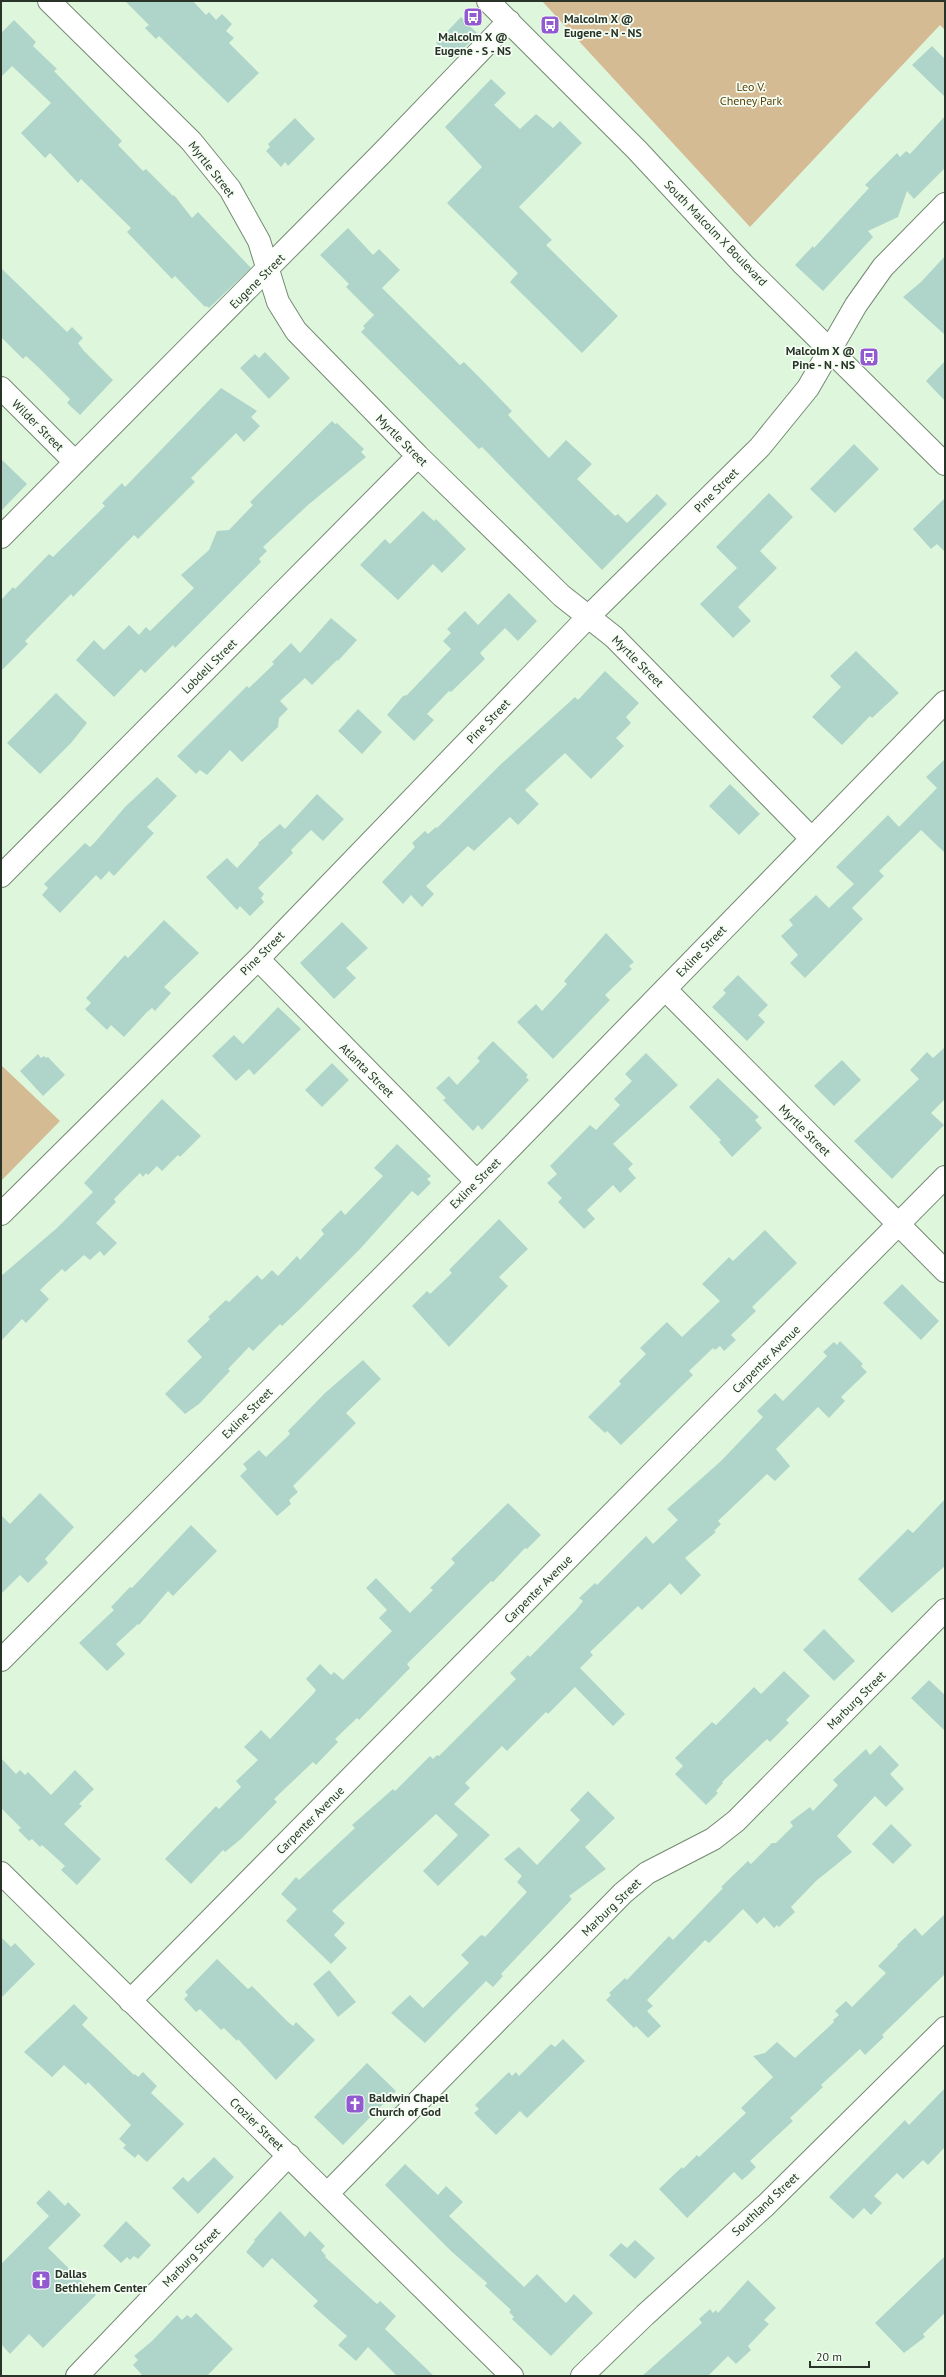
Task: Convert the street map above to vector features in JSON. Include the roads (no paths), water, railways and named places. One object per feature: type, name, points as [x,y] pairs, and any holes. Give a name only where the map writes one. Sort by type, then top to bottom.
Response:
[{"type":"street","name":"Myrtle Street","points":[[49,1],[191,141],[230,189],[259,242],[266,271],[278,302],[296,331],[418,456],[562,596],[614,636],[811,838]]},
{"type":"street","name":"South Malcolm X Boulevard","points":[[488,1],[637,150],[743,264],[945,464]]},
{"type":"street","name":"Eugene Street","points":[[1,537],[266,271],[509,21]]},
{"type":"street","name":"Pine Street","points":[[1,1214],[258,959],[588,617],[760,446],[808,388],[856,305],[883,267],[945,204]]},
{"type":"street","name":"Wilder Street","points":[[1,388],[75,462]]},
{"type":"street","name":"Lobdell Street","points":[[1,876],[418,456]]},
{"type":"street","name":"Exline Street","points":[[1,1660],[477,1182],[945,702]]},
{"type":"street","name":"Atlanta Street","points":[[258,959],[477,1182]]},
{"type":"street","name":"Myrtle Street","points":[[665,989],[945,1271]]},
{"type":"street","name":"Carpenter Avenue","points":[[130,2001],[945,1177]]},
{"type":"street","name":"Marburg Street","points":[[328,2193],[623,1893],[647,1873],[713,1839],[736,1821],[945,1610]]},
{"type":"street","name":"Crozier Street","points":[[1,1873],[130,2001],[328,2193],[512,2376]]},
{"type":"street","name":"Southland Street","points":[[582,2376],[645,2315],[766,2205],[945,2028]]},
{"type":"street","name":"Marburg Street","points":[[77,2376],[289,2155]]},
{"type":"place","name":"Malcolm X @ Eugene - S - NS","points":[[473,17]]},
{"type":"place","name":"Malcolm X @ Eugene - N - NS","points":[[550,25]]},
{"type":"place","name":"Malcolm X @ Pine - N - NS","points":[[869,357]]},
{"type":"place","name":"Baldwin Chapel Church of God","points":[[355,2104]]},
{"type":"place","name":"Dallas Bethlehem Center","points":[[41,2280]]},
{"type":"park label","name":"Leo V. Cheney Park","points":[[751,93]]}]
